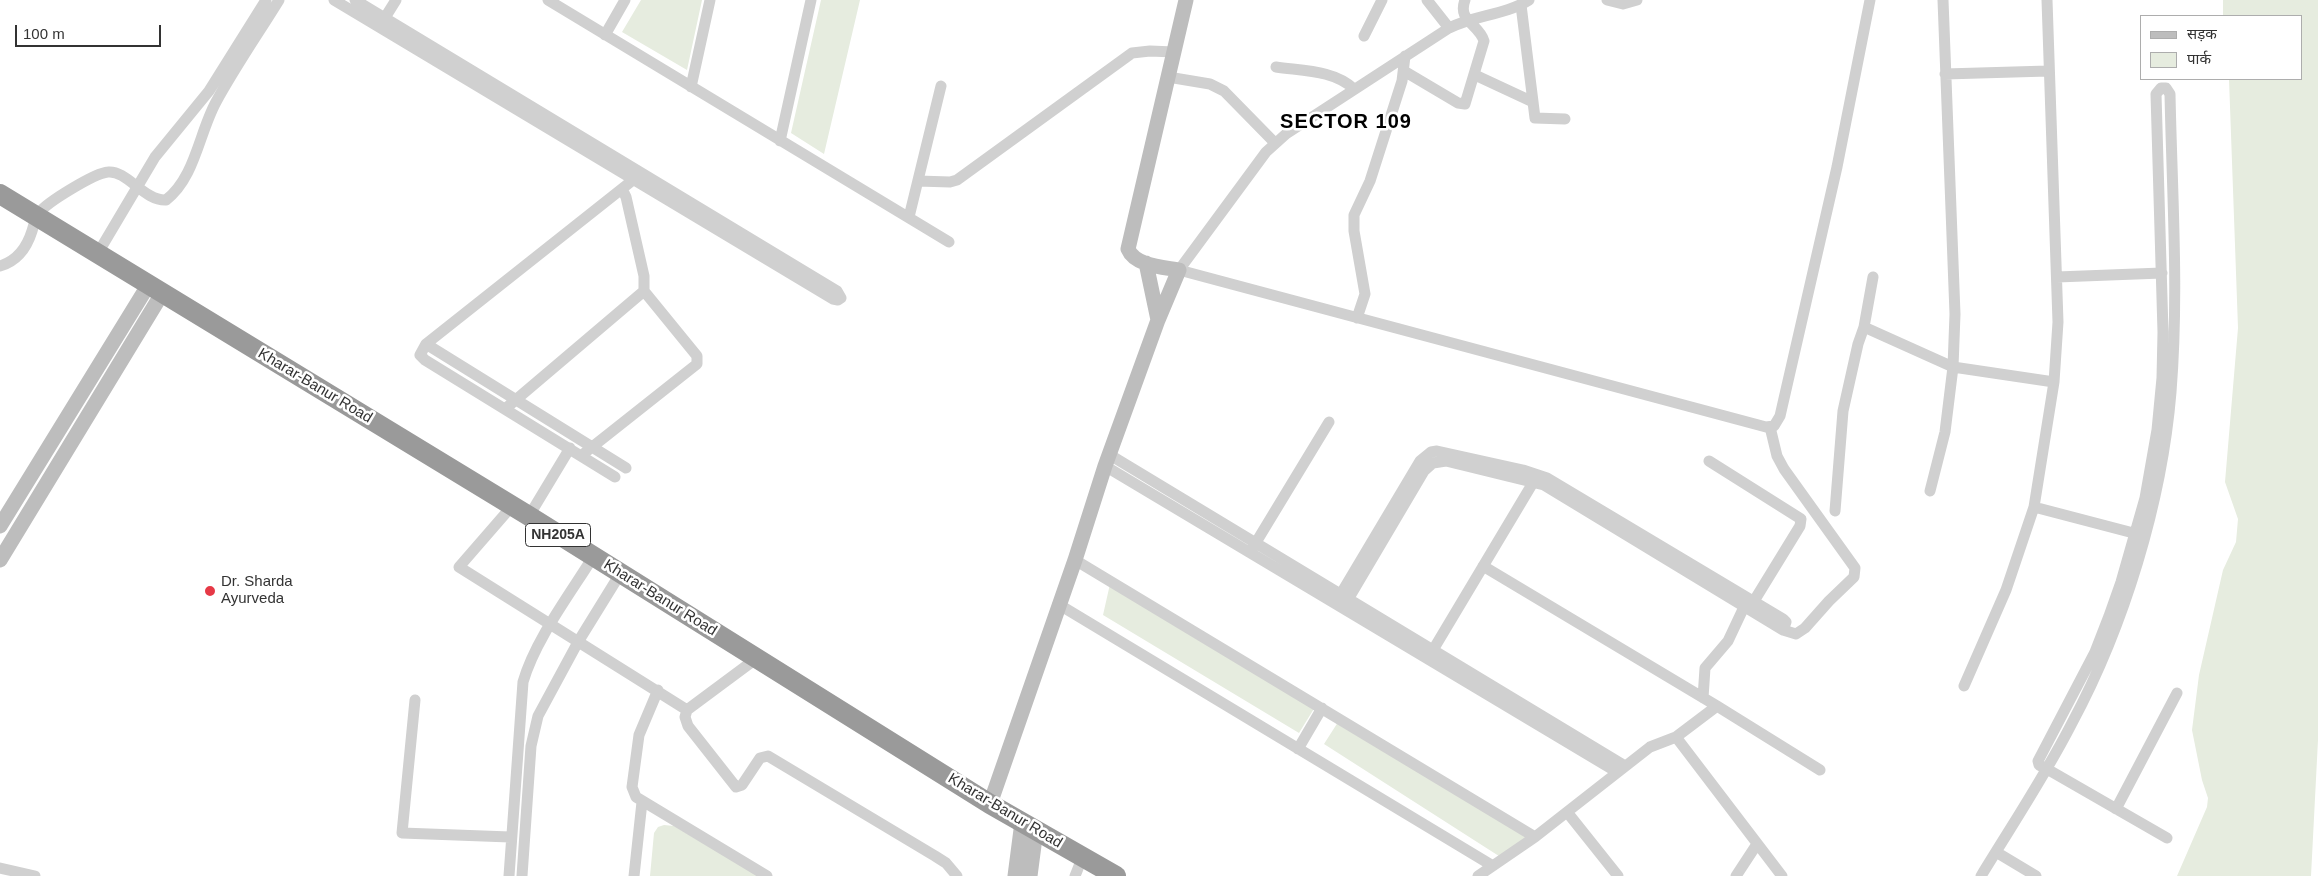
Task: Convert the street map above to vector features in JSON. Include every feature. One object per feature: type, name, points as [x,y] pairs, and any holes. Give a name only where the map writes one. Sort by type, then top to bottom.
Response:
[{"type":"highway","name":"Kharar-Banur Road","points":[[0,194],[520,511],[990,804],[1116,876]]},
{"type":"street","points":[[98,253],[155,157],[209,91],[266,0]]},
{"type":"street","points":[[0,266],[10,263],[20,254],[27,243],[36,216],[45,206],[104,172],[117,173],[160,200],[166,200],[177,188],[190,167],[216,103],[278,0]]},
{"type":"street","points":[[334,0],[382,23],[721,227],[833,299],[838,300],[842,298],[837,291],[721,227],[633,180],[382,23],[355,0]]},
{"type":"street","points":[[382,23],[396,0]]},
{"type":"street","points":[[548,0],[949,242]]},
{"type":"street","points":[[605,34],[625,0]]},
{"type":"street","points":[[691,87],[710,0]]},
{"type":"street","points":[[780,141],[811,0]]},
{"type":"street","points":[[1186,0],[1129,243],[1130,254],[1136,259],[1770,427],[1777,423],[1780,416],[1839,157],[1870,0]]},
{"type":"street","points":[[1364,36],[1382,0]]},
{"type":"street","points":[[1427,0],[1450,28]]},
{"type":"street","points":[[1404,71],[1462,105],[1467,101],[1484,41],[1481,34],[1466,20],[1463,12],[1465,0]]},
{"type":"street","points":[[1607,0],[1623,4],[1637,0]]},
{"type":"street","points":[[1930,491],[1945,432],[1953,367],[1954,270],[1943,0]]},
{"type":"street","points":[[1964,686],[2006,590],[2034,507],[2054,382],[2058,322],[2046,0]]},
{"type":"street","points":[[990,804],[1058,604],[1075,560],[1107,460],[1158,320],[1179,270],[1251,172],[1275,143],[1293,129],[1450,28],[1466,20],[1522,3],[1534,114],[1538,119],[1565,119]]},
{"type":"street","points":[[918,181],[950,182],[966,174],[1132,53],[1141,51],[1174,52]]},
{"type":"street","points":[[1356,318],[1365,294],[1354,231],[1354,215],[1370,181],[1404,71],[1405,56]]},
{"type":"street","points":[[1276,66],[1336,76],[1354,89]]},
{"type":"street","points":[[1946,74],[2048,71]]},
{"type":"street","points":[[1474,75],[1533,102]]},
{"type":"street","points":[[1168,77],[1210,84],[1224,91],[1275,143]]},
{"type":"street","points":[[909,217],[941,86]]},
{"type":"street","points":[[2139,535],[2157,430],[2162,378],[2162,273],[2156,94],[2161,88],[2166,88],[2170,94],[2176,244],[2175,329],[2167,428],[2139,535],[2095,652],[2038,764],[2167,838]]},
{"type":"street","points":[[615,477],[422,358],[421,352],[426,344],[633,180]]},
{"type":"street","points":[[582,455],[697,364],[697,356],[644,291],[644,276],[626,197],[622,189]]},
{"type":"street","points":[[1146,263],[1158,320]]},
{"type":"street","points":[[2057,277],[2162,273]]},
{"type":"street","points":[[1834,511],[1843,411],[1856,352],[1864,327],[1872,277]]},
{"type":"street","points":[[0,526],[156,288]]},
{"type":"street","points":[[0,560],[156,288]]},
{"type":"street","points":[[505,409],[644,291]]},
{"type":"street","points":[[1864,327],[1953,367],[2054,382]]},
{"type":"street","points":[[426,344],[626,468]]},
{"type":"street","points":[[1253,547],[1329,422]]},
{"type":"street","points":[[1341,601],[1420,461],[1431,452],[1444,452],[1558,484],[1749,604],[1783,630],[1791,634],[1801,632],[1829,601],[1844,588],[1856,572],[1853,563],[1784,469],[1777,456],[1770,427]]},
{"type":"street","points":[[570,448],[520,511],[459,568],[688,710]]},
{"type":"street","points":[[1107,460],[1621,769]]},
{"type":"street","points":[[1703,698],[1705,668],[1728,641],[1749,604],[1800,526],[1801,519],[1709,461]]},
{"type":"street","points":[[1430,654],[1535,478]]},
{"type":"street","points":[[2034,507],[2139,535]]},
{"type":"street","points":[[509,876],[510,837],[523,682],[533,656],[593,557]]},
{"type":"street","points":[[1075,560],[1535,837]]},
{"type":"street","points":[[1483,566],[1820,770]]},
{"type":"street","points":[[522,876],[531,746],[538,716],[578,642],[620,574]]},
{"type":"street","points":[[1058,604],[1493,866]]},
{"type":"street","points":[[756,658],[688,710],[685,717],[688,726],[736,787],[742,786],[760,758],[766,755],[935,856],[946,863],[957,876]]},
{"type":"street","points":[[658,690],[643,723],[637,745],[632,787],[636,796],[642,802],[767,876]]},
{"type":"street","points":[[2116,809],[2176,693]]},
{"type":"street","points":[[415,700],[402,833],[510,837]]},
{"type":"street","points":[[1478,876],[1535,837],[1656,743],[1676,737],[1717,706]]},
{"type":"street","points":[[1298,749],[1322,708]]},
{"type":"street","points":[[1676,737],[1782,876]]},
{"type":"street","points":[[1981,876],[2047,769]]},
{"type":"street","points":[[634,876],[642,802]]},
{"type":"street","points":[[1567,812],[1618,876]]},
{"type":"street","points":[[1015,876],[1029,826]]},
{"type":"street","points":[[1029,826],[1030,876]]},
{"type":"street","points":[[1736,876],[1757,844]]},
{"type":"street","points":[[1996,852],[2036,876]]},
{"type":"street","points":[[1075,876],[1083,856]]},
{"type":"street","points":[[0,868],[35,876]]},
{"type":"green space","points":[[641,0],[702,0],[687,70],[622,32]]},
{"type":"green space","points":[[821,0],[860,0],[824,154],[791,133]]},
{"type":"green space","points":[[2223,0],[2318,0],[2318,740],[2311,876],[2177,876],[2207,807],[2208,798],[2202,780],[2192,730],[2199,675],[2223,570],[2236,542],[2238,519],[2225,482],[2238,328],[2229,80],[2303,80],[2303,15],[2223,15]]},
{"type":"green space","points":[[1110,584],[1315,707],[1299,733],[1103,615]]},
{"type":"green space","points":[[1340,719],[1529,839],[1502,858],[1324,744]]},
{"type":"green space","points":[[664,825],[674,826],[759,876],[650,876],[654,833],[658,827]]},
{"type":"place","name":"Dr. Sharda Ayurveda","points":[[210,591]]},
{"type":"district","name":"SECTOR 109","points":[[1346,122]]}]
